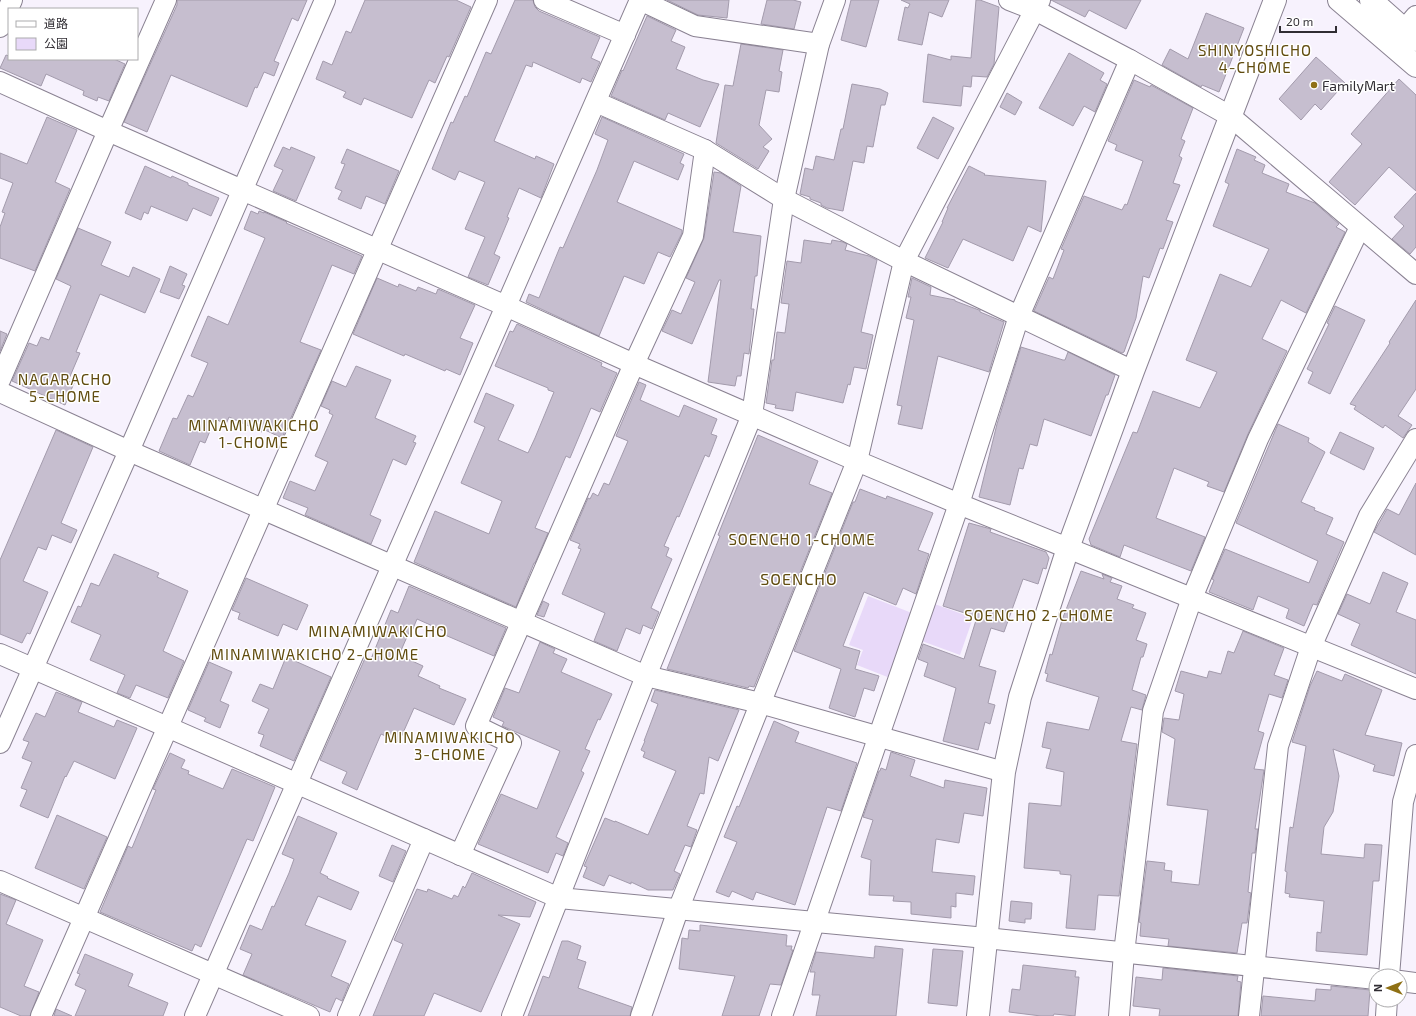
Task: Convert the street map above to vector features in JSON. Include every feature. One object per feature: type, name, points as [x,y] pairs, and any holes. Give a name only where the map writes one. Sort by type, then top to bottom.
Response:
[{"type":"street","points":[[0,380],[166,0]]},
{"type":"street","points":[[0,743],[325,0]]},
{"type":"street","points":[[41,1016],[169,727],[262,509],[378,250],[487,0]]},
{"type":"street","points":[[544,0],[625,35]]},
{"type":"street","points":[[195,1016],[640,0],[695,26],[819,44]]},
{"type":"street","points":[[512,1016],[646,676],[752,415],[784,199],[819,44],[835,0]]},
{"type":"street","points":[[1009,0],[1037,5],[1130,60],[1230,116],[1416,274]]},
{"type":"street","points":[[978,1016],[1004,772],[1020,697],[1068,548],[1133,371],[1275,0]]},
{"type":"street","points":[[1339,0],[1416,66]]},
{"type":"street","points":[[1371,0],[1412,29]]},
{"type":"street","points":[[641,1016],[678,910],[857,461],[904,261],[1037,5]]},
{"type":"street","points":[[0,27],[8,9]]},
{"type":"street","points":[[782,1016],[959,504],[1019,316],[1130,60]]},
{"type":"street","points":[[0,82],[634,364],[857,461],[959,504],[1416,689]]},
{"type":"street","points":[[596,102],[705,150],[784,199],[904,261],[1133,371]]},
{"type":"street","points":[[460,855],[511,743],[476,726],[634,364],[693,236],[705,150]]},
{"type":"street","points":[[1119,1016],[1124,953],[1153,712],[1192,598],[1258,439],[1360,227]]},
{"type":"street","points":[[0,392],[129,451],[646,676],[760,703],[878,735],[1004,772]]},
{"type":"street","points":[[1249,1016],[1278,746],[1311,647],[1369,516],[1416,439]]},
{"type":"street","points":[[0,654],[559,898],[986,938],[1368,978]]},
{"type":"street","points":[[1390,968],[1402,802],[1416,755]]},
{"type":"street","points":[[348,1016],[424,839]]},
{"type":"street","points":[[0,881],[305,1015]]},
{"type":"green space","points":[[868,596],[912,613],[890,678],[857,665],[863,650],[849,645]]},
{"type":"green space","points":[[932,603],[973,618],[960,655],[919,640]]},
{"type":"building","points":[[177,0],[307,0],[298,21],[292,18],[274,61],[279,63],[274,76],[264,72],[257,88],[255,87],[247,107],[171,75],[147,132],[124,122],[177,5]]},
{"type":"building","points":[[365,0],[456,0],[471,7],[449,57],[447,56],[435,83],[429,80],[412,118],[364,98],[361,105],[343,97],[346,92],[316,79],[323,61],[332,65],[346,31],[351,33]]},
{"type":"building","points":[[515,0],[533,0],[535,7],[539,11],[600,37],[591,58],[600,62],[591,82],[582,78],[580,83],[533,62],[532,67],[526,65],[494,141],[535,159],[536,156],[554,164],[541,198],[519,188],[507,217],[509,218],[494,254],[500,257],[488,285],[468,277],[485,237],[465,229],[485,182],[459,171],[455,180],[432,169],[451,122],[453,123],[465,96],[467,97],[486,52],[491,54]]},
{"type":"building","points":[[667,0],[729,0],[727,18],[698,15]]},
{"type":"building","points":[[767,0],[793,0],[801,2],[794,29],[761,24]]},
{"type":"building","points":[[851,0],[879,0],[866,47],[841,40]]},
{"type":"building","points":[[901,0],[949,0],[942,17],[929,12],[922,45],[898,40],[905,7],[908,8],[910,4]]},
{"type":"building","points":[[976,0],[999,7],[994,64],[987,77],[972,76],[971,87],[963,86],[961,106],[923,102],[928,54],[951,60],[951,56],[971,58]]},
{"type":"building","points":[[1051,0],[1141,0],[1126,29],[1089,10],[1085,17]]},
{"type":"building","points":[[1206,13],[1244,28],[1219,92],[1202,85],[1201,87],[1162,65],[1170,49],[1188,59]]},
{"type":"building","points":[[647,16],[676,30],[671,41],[685,47],[676,69],[703,80],[719,84],[700,127],[668,113],[665,120],[611,96]]},
{"type":"building","points":[[741,44],[783,50],[779,71],[782,72],[779,92],[766,90],[759,125],[772,139],[763,147],[769,151],[758,169],[716,143],[725,85],[733,86]]},
{"type":"building","points":[[1069,53],[1104,73],[1100,80],[1107,84],[1095,112],[1084,106],[1073,126],[1039,108]]},
{"type":"building","points":[[6,55],[8,56],[8,60],[116,60],[125,64],[109,101],[98,97],[97,101],[83,95],[84,91],[46,74],[41,86],[0,68]]},
{"type":"building","points":[[1316,57],[1345,83],[1321,110],[1315,104],[1301,120],[1279,99]]},
{"type":"building","points":[[1399,79],[1416,95],[1416,191],[1389,167],[1355,205],[1329,182],[1362,144],[1351,134]]},
{"type":"building","points":[[1134,80],[1150,87],[1151,85],[1193,108],[1181,139],[1185,141],[1179,156],[1182,158],[1173,183],[1180,185],[1166,220],[1173,222],[1163,249],[1160,248],[1149,278],[1143,276],[1136,318],[1124,352],[1122,353],[1034,311],[1049,277],[1053,279],[1064,250],[1061,249],[1084,196],[1122,210],[1125,204],[1127,205],[1143,161],[1115,150],[1117,145],[1108,141]]},
{"type":"building","points":[[852,84],[880,89],[888,93],[885,105],[881,105],[873,147],[867,146],[864,163],[853,161],[843,211],[827,208],[821,205],[821,203],[810,199],[810,197],[800,194],[805,168],[813,170],[816,156],[834,160],[841,129],[843,129]]},
{"type":"building","points":[[1007,93],[1022,102],[1015,115],[1000,107]]},
{"type":"building","points":[[47,117],[77,130],[55,182],[70,189],[35,271],[0,258],[0,227],[5,213],[2,212],[13,183],[0,178],[0,153],[27,164]]},
{"type":"building","points":[[602,117],[684,154],[680,163],[684,165],[678,180],[634,161],[617,202],[682,230],[682,233],[670,257],[658,252],[644,284],[624,276],[599,336],[526,302],[529,294],[539,298],[560,247],[563,248],[597,170],[608,140],[595,134]]},
{"type":"building","points":[[933,117],[954,128],[938,159],[917,148]]},
{"type":"building","points":[[283,147],[290,150],[291,147],[315,157],[296,201],[273,191],[283,170],[274,166]]},
{"type":"building","points":[[347,149],[399,171],[385,204],[366,196],[361,209],[338,199],[342,191],[335,188],[345,164],[341,163]]},
{"type":"building","points":[[1237,149],[1256,157],[1254,160],[1265,165],[1262,173],[1289,184],[1286,192],[1315,203],[1339,224],[1336,227],[1345,232],[1306,313],[1281,300],[1262,339],[1287,351],[1248,434],[1224,492],[1207,486],[1209,482],[1174,468],[1156,518],[1205,537],[1191,571],[1124,545],[1120,557],[1091,545],[1089,539],[1133,432],[1137,433],[1153,391],[1200,408],[1217,372],[1186,360],[1220,274],[1251,287],[1269,249],[1213,226],[1229,184],[1225,182]]},
{"type":"building","points":[[145,166],[171,178],[172,176],[188,183],[188,185],[219,198],[211,216],[193,208],[187,221],[151,206],[148,214],[144,212],[141,220],[125,213]]},
{"type":"building","points":[[969,166],[985,174],[984,175],[1046,181],[1041,232],[1028,226],[1013,261],[963,239],[948,268],[925,258],[943,222],[947,208]]},
{"type":"building","points":[[714,172],[721,173],[741,186],[733,232],[761,236],[757,276],[755,276],[751,309],[754,309],[749,354],[744,353],[741,376],[737,376],[735,386],[708,382],[721,280],[719,280],[692,344],[662,331],[672,310],[681,314],[695,282],[686,278],[704,238]]},
{"type":"building","points":[[1416,193],[1416,247],[1410,254],[1392,239],[1404,226],[1394,217]]},
{"type":"building","points":[[251,211],[258,214],[259,211],[264,212],[362,256],[354,274],[332,265],[300,342],[321,350],[282,438],[263,429],[262,432],[229,417],[226,424],[215,419],[205,443],[200,441],[190,465],[159,451],[173,418],[177,419],[188,395],[193,397],[208,363],[191,356],[208,316],[228,325],[265,238],[244,229]]},
{"type":"building","points":[[78,228],[111,242],[101,265],[129,277],[133,267],[160,279],[145,313],[100,294],[76,352],[80,353],[68,381],[74,383],[65,405],[12,381],[29,343],[37,346],[41,337],[49,340],[71,286],[56,279]]},
{"type":"building","points":[[804,240],[831,244],[832,240],[843,242],[847,244],[845,250],[869,256],[877,260],[861,332],[873,335],[866,369],[854,367],[850,385],[848,384],[843,403],[796,392],[793,411],[775,408],[776,405],[766,403],[772,360],[774,360],[777,332],[785,333],[789,304],[781,303],[787,261],[801,263]]},
{"type":"building","points":[[170,266],[187,274],[182,285],[185,286],[179,299],[160,292]]},
{"type":"building","points":[[377,278],[398,287],[399,284],[416,291],[418,287],[436,294],[438,289],[475,305],[460,338],[473,343],[460,375],[446,369],[445,371],[405,354],[404,356],[353,334]]},
{"type":"building","points":[[912,278],[931,287],[930,295],[955,300],[1004,322],[989,372],[938,356],[922,429],[898,424],[902,406],[897,405],[914,320],[906,318],[911,297],[908,297]]},
{"type":"building","points":[[1416,300],[1416,389],[1398,416],[1412,425],[1403,438],[1385,425],[1383,428],[1354,409],[1356,406],[1350,404]]},
{"type":"building","points":[[1335,306],[1365,320],[1330,394],[1308,383],[1313,372],[1307,369],[1329,324],[1327,323]]},
{"type":"building","points":[[517,324],[602,363],[601,366],[617,373],[600,412],[591,408],[570,458],[566,456],[535,528],[548,533],[516,607],[414,562],[435,511],[489,534],[502,501],[461,483],[485,427],[474,422],[486,393],[514,405],[498,440],[528,453],[535,438],[554,392],[548,390],[548,388],[495,366],[510,331],[513,332]]},
{"type":"building","points":[[0,331],[7,334],[0,351]]},
{"type":"building","points":[[1021,347],[1063,360],[1065,360],[1068,352],[1115,375],[1091,436],[1044,419],[1037,446],[1030,444],[1023,469],[1019,468],[1010,505],[979,497],[997,424]]},
{"type":"building","points":[[356,366],[391,380],[375,418],[416,436],[413,442],[416,443],[406,465],[393,459],[370,515],[381,520],[371,544],[305,515],[308,508],[283,498],[290,481],[315,491],[328,462],[315,456],[333,415],[329,413],[330,410],[321,406],[332,381],[346,387]]},
{"type":"building","points":[[639,382],[646,385],[640,400],[679,417],[684,405],[717,419],[711,434],[717,436],[709,457],[705,455],[679,517],[677,516],[664,546],[669,548],[666,556],[672,559],[651,608],[659,612],[652,629],[643,625],[640,634],[626,628],[617,651],[594,641],[605,613],[562,594],[581,549],[578,548],[580,544],[570,540],[588,498],[590,499],[593,493],[598,496],[604,483],[609,485],[628,441],[616,436]]},
{"type":"building","points":[[1278,424],[1309,438],[1308,442],[1325,452],[1301,502],[1315,508],[1314,510],[1333,518],[1326,534],[1344,542],[1317,605],[1313,604],[1304,626],[1286,618],[1289,609],[1258,596],[1253,610],[1209,592],[1214,580],[1212,579],[1225,549],[1309,583],[1318,561],[1236,523]]},
{"type":"building","points":[[56,430],[93,447],[61,523],[77,530],[71,543],[52,535],[46,550],[38,547],[23,581],[48,592],[30,634],[27,633],[22,643],[0,634],[0,560]]},
{"type":"building","points":[[1340,432],[1374,448],[1364,470],[1330,453]]},
{"type":"building","points":[[758,435],[818,461],[809,484],[832,493],[754,687],[749,686],[748,688],[667,669]]},
{"type":"building","points":[[1416,483],[1416,555],[1374,532],[1387,509],[1399,515]]},
{"type":"building","points":[[860,489],[886,499],[887,496],[933,513],[918,550],[929,554],[916,594],[903,588],[896,605],[864,592],[843,646],[860,651],[855,669],[879,676],[874,691],[864,688],[855,717],[829,708],[841,669],[794,651],[853,502],[855,502]]},
{"type":"building","points":[[969,523],[991,529],[990,532],[1046,552],[1049,558],[1046,569],[1043,568],[1038,584],[1023,579],[1004,632],[991,628],[979,666],[996,671],[988,703],[995,705],[990,724],[985,722],[978,750],[943,741],[956,688],[924,676],[928,663],[918,659],[923,644],[964,659],[977,617],[943,606]]},
{"type":"building","points":[[114,554],[159,573],[157,577],[188,591],[163,651],[184,661],[168,698],[136,685],[130,698],[117,693],[125,675],[90,660],[101,635],[71,622],[78,606],[81,607],[91,583],[99,586]]},
{"type":"building","points":[[1081,571],[1104,579],[1102,574],[1112,578],[1110,582],[1122,586],[1117,599],[1134,605],[1132,608],[1146,613],[1136,640],[1147,644],[1143,657],[1141,657],[1132,690],[1146,695],[1142,710],[1131,707],[1121,741],[1137,744],[1119,896],[1098,895],[1095,930],[1066,928],[1071,875],[1060,874],[1060,871],[1024,868],[1029,803],[1061,806],[1064,772],[1046,768],[1051,749],[1042,747],[1047,722],[1089,730],[1099,697],[1046,681],[1048,674],[1045,673],[1050,654],[1052,655],[1062,620]]},
{"type":"building","points":[[1383,572],[1408,583],[1396,612],[1416,620],[1416,674],[1351,645],[1360,624],[1338,614],[1347,594],[1370,604]]},
{"type":"building","points":[[246,578],[308,605],[297,630],[283,624],[278,636],[238,619],[240,613],[232,610]]},
{"type":"building","points":[[409,586],[506,628],[494,656],[445,635],[446,632],[417,619],[412,631],[410,630],[399,655],[423,666],[418,676],[440,686],[439,688],[466,699],[454,725],[414,708],[399,742],[381,734],[357,790],[342,783],[347,772],[320,760],[366,656],[371,659],[391,610],[398,613]]},
{"type":"building","points":[[543,601],[549,604],[544,617],[537,615]]},
{"type":"building","points":[[1243,631],[1284,648],[1274,675],[1288,680],[1282,698],[1269,694],[1258,731],[1264,733],[1254,769],[1264,770],[1255,829],[1258,829],[1255,853],[1252,853],[1248,892],[1251,893],[1247,923],[1242,923],[1237,953],[1168,946],[1169,939],[1140,936],[1141,923],[1139,922],[1147,861],[1165,863],[1164,870],[1172,871],[1171,882],[1199,885],[1208,810],[1167,805],[1175,739],[1162,732],[1164,718],[1179,720],[1184,694],[1175,691],[1181,671],[1207,678],[1209,671],[1221,674],[1228,651],[1234,653]]},
{"type":"building","points":[[540,642],[555,649],[553,653],[567,659],[561,672],[612,694],[600,720],[598,719],[585,749],[590,751],[581,771],[584,773],[556,837],[568,843],[563,856],[556,853],[548,873],[478,844],[501,794],[537,809],[560,751],[502,726],[504,722],[493,717],[505,688],[519,693]]},
{"type":"building","points":[[286,657],[331,677],[294,761],[260,746],[264,735],[258,733],[269,709],[252,701],[260,684],[273,689]]},
{"type":"building","points":[[209,662],[232,672],[220,701],[229,705],[220,728],[204,721],[206,718],[188,710]]},
{"type":"building","points":[[1317,671],[1342,681],[1345,674],[1382,690],[1365,735],[1402,743],[1394,776],[1373,771],[1375,765],[1333,749],[1339,776],[1333,812],[1324,827],[1321,854],[1364,858],[1365,844],[1382,845],[1379,881],[1373,881],[1367,955],[1316,951],[1317,932],[1321,933],[1324,901],[1289,897],[1290,894],[1285,893],[1287,872],[1285,871],[1290,827],[1293,828],[1306,746],[1292,742],[1310,686]]},
{"type":"building","points":[[655,690],[739,710],[718,761],[709,757],[704,794],[700,793],[687,826],[697,830],[691,847],[685,845],[674,871],[680,874],[673,890],[648,890],[631,882],[631,884],[609,875],[604,886],[583,877],[587,867],[584,866],[605,818],[648,835],[676,771],[643,757],[645,752],[641,750],[658,704],[651,701]]},
{"type":"building","points":[[56,692],[82,702],[78,712],[114,727],[117,720],[137,728],[115,779],[74,761],[66,777],[65,776],[48,818],[20,806],[27,790],[21,788],[32,762],[22,758],[29,742],[23,740],[36,713],[45,717]]},
{"type":"building","points":[[774,721],[799,732],[795,742],[857,763],[841,811],[827,807],[795,905],[756,892],[753,900],[732,891],[729,897],[716,892],[737,842],[724,837],[737,806],[739,807]]},
{"type":"building","points":[[891,752],[915,760],[910,776],[944,788],[945,780],[987,788],[983,816],[964,813],[959,843],[936,839],[932,872],[975,876],[973,895],[956,893],[956,907],[951,906],[951,918],[911,914],[911,902],[893,901],[894,896],[869,895],[871,860],[861,857],[873,820],[863,817],[879,771],[881,768],[886,770]]},
{"type":"building","points":[[170,753],[185,760],[181,768],[189,771],[188,774],[223,789],[232,769],[275,787],[253,841],[247,839],[201,947],[195,944],[192,951],[100,912],[128,846],[132,848],[156,790],[153,789]]},
{"type":"building","points":[[57,815],[107,837],[84,889],[35,868]]},
{"type":"building","points":[[298,816],[337,833],[320,873],[328,877],[327,878],[359,892],[351,910],[318,896],[305,925],[346,941],[331,976],[349,984],[342,1001],[336,998],[330,1012],[243,975],[252,954],[240,949],[250,925],[262,930],[272,906],[274,907],[289,873],[294,859],[282,854]]},
{"type":"building","points":[[392,845],[406,851],[393,882],[379,876]]},
{"type":"building","points":[[472,873],[536,902],[530,917],[498,915],[520,924],[481,1012],[434,993],[424,1016],[373,1016],[403,944],[394,940],[417,889],[427,892],[428,889],[452,899],[454,895],[458,897],[463,886],[465,888]]},
{"type":"building","points":[[0,894],[16,900],[6,924],[43,940],[24,986],[39,992],[30,1016],[21,1016],[0,1007]]},
{"type":"building","points":[[1011,901],[1032,903],[1031,919],[1025,919],[1025,923],[1009,921]]},
{"type":"building","points":[[700,925],[787,935],[786,946],[792,946],[791,950],[793,950],[781,985],[770,984],[759,1016],[722,1016],[735,976],[679,969],[682,938],[688,939],[689,930],[700,931]]},
{"type":"building","points":[[562,941],[568,941],[581,946],[577,959],[586,962],[578,988],[632,1007],[630,1016],[528,1016],[543,976],[549,978]]},
{"type":"building","points":[[875,946],[903,949],[896,1016],[816,1016],[820,995],[812,995],[815,972],[810,972],[816,952],[874,958]]},
{"type":"building","points":[[933,949],[963,951],[957,1006],[928,1003]]},
{"type":"building","points":[[85,954],[133,974],[128,986],[168,1003],[163,1016],[75,1016],[86,990],[75,985],[80,974],[77,973]]},
{"type":"building","points":[[1023,965],[1076,971],[1075,977],[1079,977],[1075,1016],[1054,1014],[1053,1016],[1041,1016],[1009,1012],[1012,989],[1020,990]]},
{"type":"building","points":[[1163,968],[1238,976],[1237,981],[1241,982],[1238,1016],[1159,1016],[1160,1009],[1133,1006],[1136,977],[1162,980]]},
{"type":"building","points":[[1331,986],[1368,990],[1368,1016],[1261,1016],[1263,996],[1315,1001],[1316,989],[1331,990]]},
{"type":"building","points":[[56,1009],[72,1016],[54,1016]]},
{"type":"place","name":"FamilyMart","points":[[1314,85]]},
{"type":"district","name":"SHINYOSHICHO 4-CHOME","points":[[1255,58]]},
{"type":"district","name":"NAGARACHO 5-CHOME","points":[[65,388]]},
{"type":"district","name":"MINAMIWAKICHO 1-CHOME","points":[[254,434]]},
{"type":"district","name":"SOENCHO 1-CHOME","points":[[802,539]]},
{"type":"district","name":"SOENCHO","points":[[799,578]]},
{"type":"district","name":"SOENCHO 2-CHOME","points":[[1039,615]]},
{"type":"district","name":"MINAMIWAKICHO","points":[[378,630]]},
{"type":"district","name":"MINAMIWAKICHO 2-CHOME","points":[[315,654]]},
{"type":"district","name":"MINAMIWAKICHO 3-CHOME","points":[[450,746]]}]
